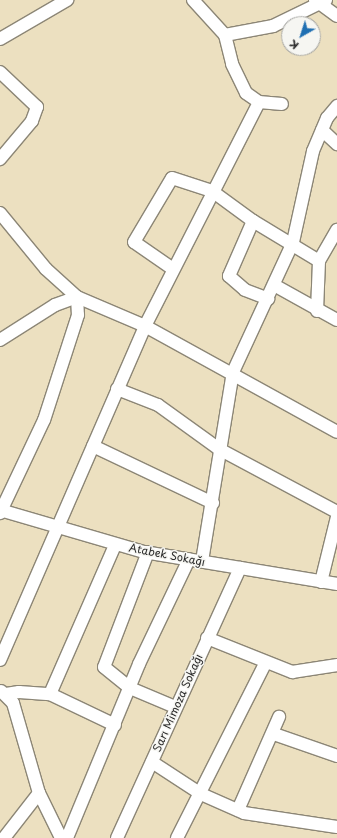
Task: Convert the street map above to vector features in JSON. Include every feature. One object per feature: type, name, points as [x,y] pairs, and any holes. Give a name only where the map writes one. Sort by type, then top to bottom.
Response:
[{"type":"street","points":[[0,39],[66,0]]},
{"type":"street","points":[[193,0],[225,35],[232,64],[246,93],[259,102],[282,104]]},
{"type":"street","points":[[225,35],[272,26],[319,2],[337,16]]},
{"type":"street","points":[[0,72],[37,107],[32,121],[0,159]]},
{"type":"street","points":[[0,660],[145,326],[212,191],[259,102]]},
{"type":"street","points":[[202,562],[213,503],[219,449],[233,372],[293,242],[313,151],[322,130],[337,106]]},
{"type":"street","points":[[322,130],[337,144]]},
{"type":"street","points":[[173,269],[134,242],[172,178],[212,191],[253,221],[293,242],[319,261]]},
{"type":"street","points":[[0,213],[46,269],[77,297],[145,326],[233,372],[337,432]]},
{"type":"street","points":[[253,221],[229,276],[245,290],[268,299]]},
{"type":"street","points":[[317,311],[319,261],[337,230]]},
{"type":"street","points":[[274,285],[317,311],[337,320]]},
{"type":"street","points":[[0,340],[55,305],[77,297]]},
{"type":"street","points":[[0,511],[44,420],[78,314],[77,297]]},
{"type":"street","points":[[118,390],[158,405],[219,449],[337,512]]},
{"type":"street","points":[[93,446],[213,503]]},
{"type":"street","name":"Atabek Sokağı","points":[[0,511],[115,545],[202,562],[337,584]]},
{"type":"street","points":[[321,582],[337,517]]},
{"type":"street","points":[[50,694],[115,545]]},
{"type":"street","points":[[148,552],[104,667],[130,688],[175,707]]},
{"type":"street","points":[[67,838],[130,688],[189,559]]},
{"type":"street","name":"Sarı Mimoza Sokağı","points":[[117,838],[152,762],[175,707],[240,568]]},
{"type":"street","points":[[207,638],[265,664],[300,672],[337,665]]},
{"type":"street","points":[[177,838],[201,794],[265,664]]},
{"type":"street","points":[[3,693],[19,692],[50,694],[115,725]]},
{"type":"street","points":[[3,693],[13,703],[39,793],[61,838]]},
{"type":"street","points":[[238,810],[274,734],[279,717]]},
{"type":"street","points":[[274,734],[337,756]]},
{"type":"street","points":[[152,762],[201,794],[238,810],[337,827]]},
{"type":"street","points":[[4,838],[39,793]]}]
